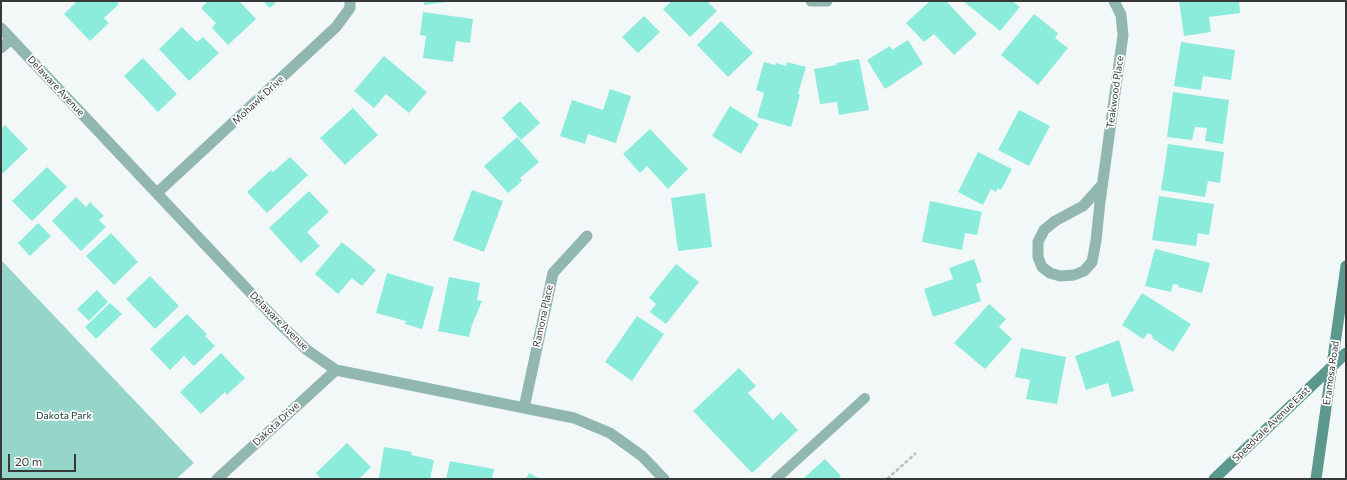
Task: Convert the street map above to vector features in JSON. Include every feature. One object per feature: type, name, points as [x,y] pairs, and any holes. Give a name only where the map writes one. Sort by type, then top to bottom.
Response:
[{"type":"main road","name":"Eramosa Road","points":[[1316,479],[1346,266]]},
{"type":"main road","name":"Speedvale Avenue East","points":[[1214,479],[1346,353]]},
{"type":"street","name":"Mohawk Drive","points":[[157,193],[336,27],[350,8],[350,1]]},
{"type":"street","points":[[811,1],[827,1]]},
{"type":"street","name":"Teakwood Place","points":[[1102,185],[1083,206],[1055,221],[1044,230],[1038,242],[1038,257],[1042,267],[1050,273],[1060,276],[1074,275],[1084,271],[1092,262],[1123,35],[1121,15],[1114,1]]},
{"type":"street","name":"Delaware Avenue","points":[[1,28],[280,324],[307,350],[336,370],[574,418],[610,433],[642,456],[664,479]]},
{"type":"street","points":[[1,48],[11,39]]},
{"type":"street","name":"Ramona Place","points":[[524,408],[553,273],[587,236]]},
{"type":"street","name":"Dakota Drive","points":[[217,479],[336,370]]},
{"type":"lane","points":[[776,479],[865,398]]},
{"type":"path","points":[[887,479],[916,453]]},
{"type":"green space","name":"Dakota Park","points":[[1,260],[194,463],[176,479],[1,479]]},
{"type":"building","points":[[77,1],[116,1],[119,4],[104,18],[109,23],[90,41],[64,14]]},
{"type":"building","points":[[208,1],[239,1],[256,19],[228,45],[212,28],[216,23],[201,8]]},
{"type":"building","points":[[263,1],[277,1],[270,8]]},
{"type":"building","points":[[424,1],[445,1],[445,2],[424,5]]},
{"type":"building","points":[[672,1],[707,1],[717,11],[690,37],[663,9]]},
{"type":"building","points":[[930,1],[946,1],[977,34],[954,55],[934,34],[924,42],[906,23]]},
{"type":"building","points":[[963,1],[1012,1],[1020,7],[1000,31]]},
{"type":"building","points":[[1179,1],[1239,1],[1240,13],[1209,17],[1211,32],[1184,36]]},
{"type":"building","points":[[423,12],[473,19],[470,43],[456,41],[453,62],[423,58],[426,36],[420,35]]},
{"type":"building","points":[[1034,14],[1058,33],[1055,38],[1068,48],[1038,85],[1001,55]]},
{"type":"building","points":[[644,16],[660,32],[638,53],[622,37]]},
{"type":"building","points":[[721,21],[753,53],[728,77],[697,45]]},
{"type":"building","points":[[182,27],[197,42],[203,37],[219,53],[189,81],[159,49]]},
{"type":"building","points":[[908,40],[923,64],[885,89],[867,60],[890,46],[892,50]]},
{"type":"building","points":[[1181,42],[1235,50],[1231,80],[1203,76],[1201,90],[1174,86]]},
{"type":"building","points":[[384,56],[427,92],[409,113],[386,94],[374,108],[354,91]]},
{"type":"building","points":[[143,58],[177,94],[158,112],[124,76]]},
{"type":"building","points":[[859,59],[869,110],[839,115],[837,102],[820,104],[814,69]]},
{"type":"building","points":[[764,62],[786,66],[787,62],[806,67],[798,94],[800,95],[791,127],[757,117],[764,93],[756,90]]},
{"type":"building","points":[[610,89],[631,96],[616,143],[588,134],[585,144],[560,136],[572,100],[603,110]]},
{"type":"building","points":[[1173,92],[1229,100],[1223,144],[1205,141],[1207,128],[1195,127],[1192,140],[1167,137]]},
{"type":"building","points":[[520,101],[540,123],[521,140],[502,118]]},
{"type":"building","points":[[730,106],[759,124],[741,154],[712,136]]},
{"type":"building","points":[[353,108],[378,135],[345,165],[320,138]]},
{"type":"building","points":[[1019,110],[1050,126],[1029,166],[998,150]]},
{"type":"building","points":[[5,125],[28,149],[1,175],[1,129]]},
{"type":"building","points":[[650,129],[688,169],[668,189],[647,166],[640,173],[623,154]]},
{"type":"building","points":[[517,137],[539,162],[520,178],[522,181],[508,193],[484,166]]},
{"type":"building","points":[[1168,144],[1224,152],[1220,183],[1208,181],[1205,197],[1161,190]]},
{"type":"building","points":[[978,152],[1012,169],[1001,190],[998,188],[996,192],[991,189],[983,205],[958,192]]},
{"type":"building","points":[[290,157],[308,175],[267,213],[247,192],[271,170],[273,172]]},
{"type":"building","points":[[47,167],[67,187],[32,221],[12,201]]},
{"type":"building","points":[[472,190],[503,201],[484,252],[453,240]]},
{"type":"building","points":[[309,191],[329,212],[307,232],[320,246],[301,263],[269,228]]},
{"type":"building","points":[[705,193],[712,247],[678,251],[671,198]]},
{"type":"building","points":[[1159,196],[1214,204],[1209,235],[1198,233],[1196,246],[1152,240]]},
{"type":"building","points":[[76,197],[86,207],[90,202],[104,216],[99,220],[106,227],[81,251],[52,221]]},
{"type":"building","points":[[930,201],[982,212],[977,235],[965,233],[962,250],[922,242]]},
{"type":"building","points":[[38,223],[51,236],[30,256],[18,243]]},
{"type":"building","points":[[111,233],[138,262],[114,285],[86,256]]},
{"type":"building","points":[[342,242],[376,270],[362,286],[352,278],[338,294],[315,274]]},
{"type":"building","points":[[1155,249],[1210,263],[1202,293],[1178,287],[1179,285],[1173,284],[1171,292],[1145,286]]},
{"type":"building","points":[[974,259],[982,282],[976,284],[981,301],[933,317],[924,289],[953,279],[949,268]]},
{"type":"building","points":[[676,264],[699,282],[666,324],[650,312],[656,304],[649,298]]},
{"type":"building","points":[[387,273],[434,287],[422,329],[405,324],[406,321],[376,313]]},
{"type":"building","points":[[150,276],[179,306],[155,329],[126,299]]},
{"type":"building","points":[[449,277],[480,283],[477,300],[482,301],[472,325],[469,337],[438,331]]},
{"type":"building","points":[[97,290],[108,302],[89,321],[77,309]]},
{"type":"building","points":[[1142,293],[1191,324],[1173,352],[1152,338],[1153,336],[1148,333],[1143,339],[1122,325]]},
{"type":"building","points":[[110,303],[122,314],[96,339],[85,327]]},
{"type":"building","points":[[989,304],[1006,319],[999,327],[1012,339],[985,369],[954,343]]},
{"type":"building","points":[[187,314],[207,334],[205,336],[215,346],[194,366],[184,356],[170,370],[150,349]]},
{"type":"building","points":[[637,316],[664,334],[632,381],[605,362]]},
{"type":"building","points":[[1119,340],[1134,391],[1112,397],[1108,383],[1086,390],[1075,356]]},
{"type":"building","points":[[1021,348],[1066,357],[1057,404],[1026,399],[1030,380],[1015,377]]},
{"type":"building","points":[[221,353],[245,378],[227,395],[225,392],[201,414],[180,392]]},
{"type":"building","points":[[739,368],[756,386],[748,393],[773,420],[781,412],[798,430],[752,473],[693,411]]},
{"type":"building","points":[[347,443],[371,467],[359,479],[321,479],[316,473]]},
{"type":"building","points":[[384,447],[412,452],[411,455],[434,460],[430,479],[379,478]]},
{"type":"building","points":[[825,459],[841,476],[838,479],[803,479]]},
{"type":"building","points":[[450,461],[494,469],[492,479],[446,479]]},
{"type":"building","points":[[529,473],[540,479],[526,479]]}]
